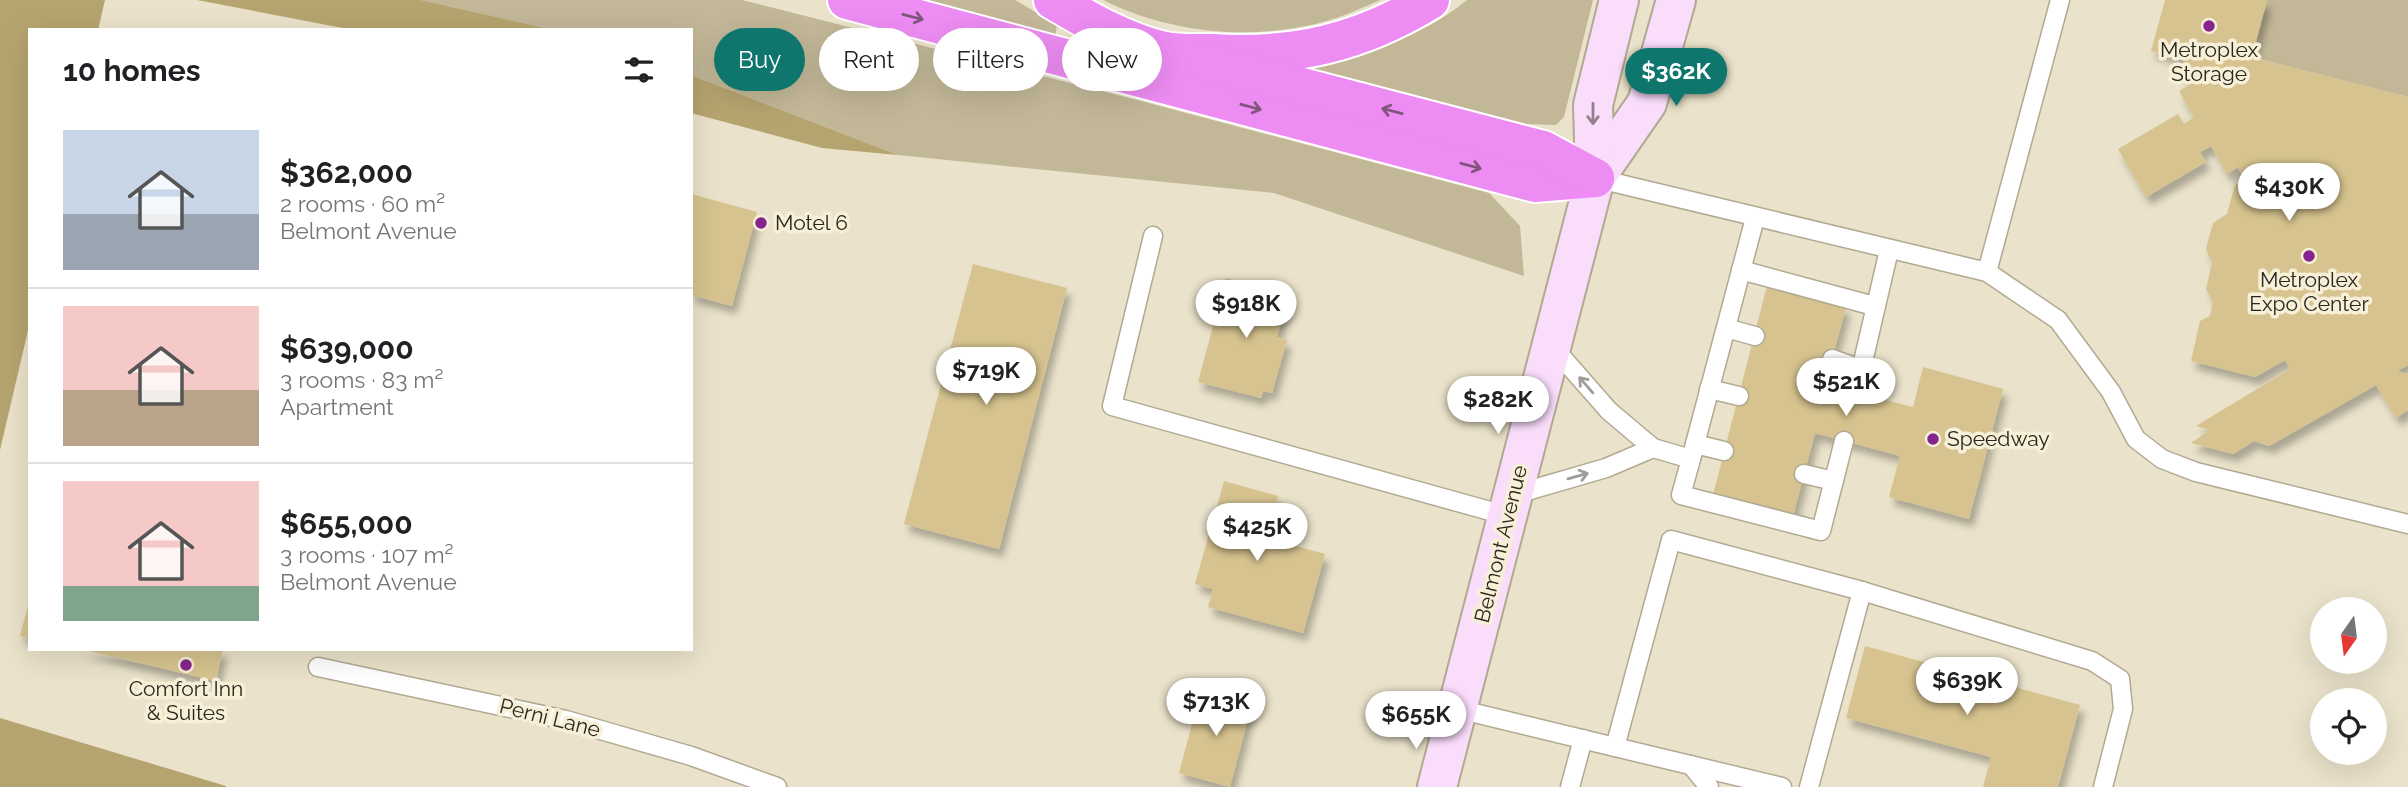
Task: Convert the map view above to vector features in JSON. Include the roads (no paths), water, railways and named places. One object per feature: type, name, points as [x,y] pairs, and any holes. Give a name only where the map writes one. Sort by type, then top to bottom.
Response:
[{"type":"highway","points":[[847,0],[1535,183],[1595,178]]},
{"type":"highway","points":[[1053,0],[1094,24],[1164,51],[1542,150],[1595,178]]},
{"type":"highway","points":[[1164,51],[1262,56],[1344,41],[1394,22],[1430,0]]},
{"type":"main road","name":"Belmont Avenue","points":[[1437,787],[1595,178],[1592,105],[1619,0]]},
{"type":"main road","name":"Belmont Avenue","points":[[1595,178],[1647,103],[1676,0]]},
{"type":"lane","points":[[1987,272],[2060,0]]},
{"type":"lane","points":[[1595,178],[1987,272],[2058,320],[2111,392],[2136,439],[2162,459],[2196,472],[2408,524]]},
{"type":"lane","points":[[1755,218],[1681,495],[1821,531],[1844,441]]},
{"type":"lane","points":[[1153,236],[1112,406],[1510,506],[1653,448],[1724,451]]},
{"type":"lane","points":[[1856,392],[1889,250]]},
{"type":"lane","points":[[1741,270],[1874,306]]},
{"type":"lane","points":[[1726,328],[1755,335]]},
{"type":"lane","points":[[1552,346],[1609,411],[1653,448]]},
{"type":"lane","points":[[1832,359],[1861,369]]},
{"type":"lane","points":[[1709,389],[1739,396]]},
{"type":"lane","points":[[1804,474],[1834,481]]},
{"type":"lane","points":[[1615,747],[1671,540],[1862,591],[2092,661],[2120,678],[2123,709],[2103,787]]},
{"type":"lane","points":[[1809,787],[1862,591]]},
{"type":"lane","name":"Perni Lane","points":[[318,667],[566,720],[691,756],[777,787]]},
{"type":"lane","points":[[1458,709],[1782,787]]},
{"type":"lane","points":[[1570,787],[1583,739]]},
{"type":"lane","points":[[1691,765],[1709,787]]},
{"type":"place","name":"Metroplex Storage","points":[[2209,26]]},
{"type":"place","name":"Motel 6","points":[[761,223]]},
{"type":"place","name":"Metroplex Expo Center","points":[[2309,256]]},
{"type":"place","name":"Speedway","points":[[1933,439]]},
{"type":"place","name":"Comfort Inn & Suites","points":[[186,665]]}]
